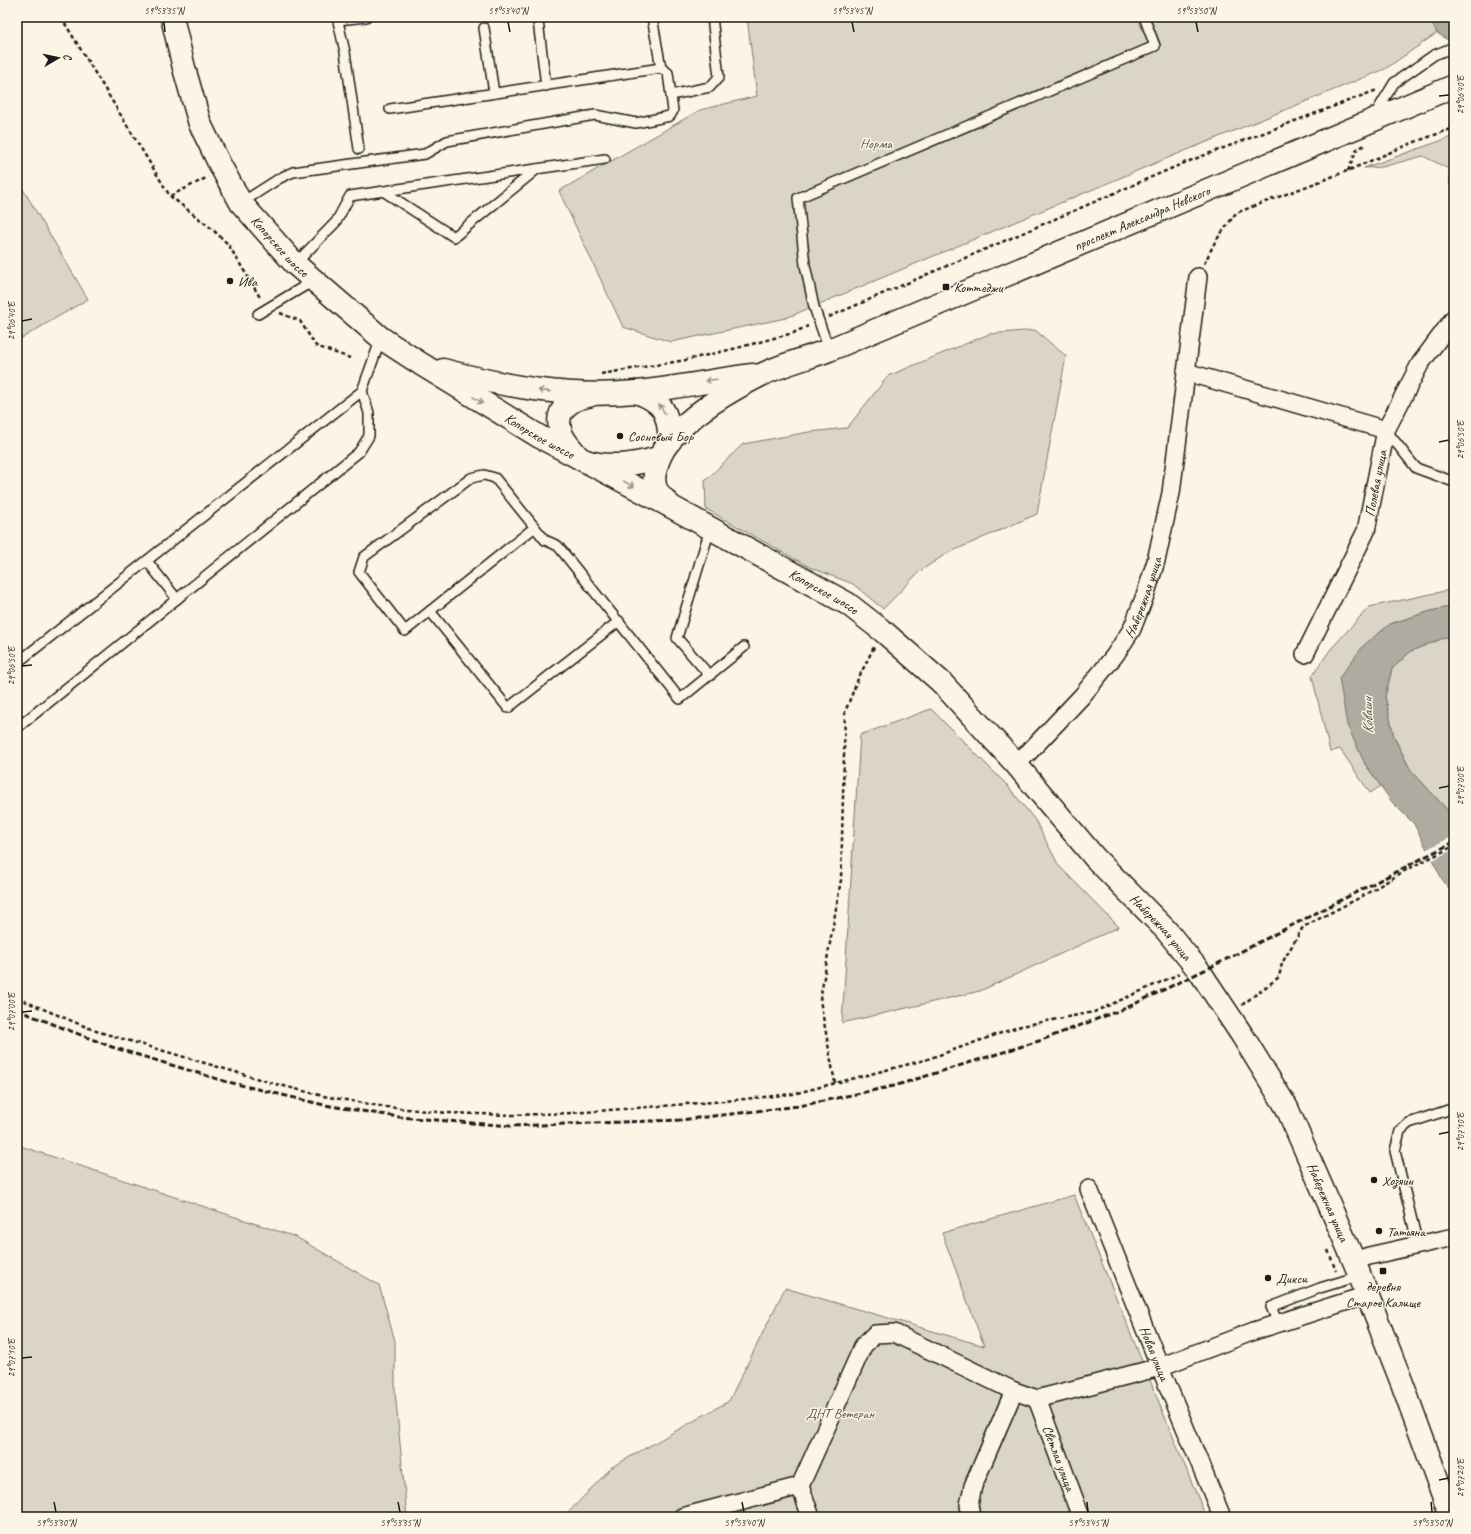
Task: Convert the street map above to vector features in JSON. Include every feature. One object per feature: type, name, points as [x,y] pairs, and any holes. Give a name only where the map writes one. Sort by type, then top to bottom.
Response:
[{"type":"main road","name":"Копорское шоссе","points":[[172,17],[184,68],[200,124],[220,166],[241,203],[295,264],[313,280],[381,338],[540,437],[670,506],[848,604],[884,632],[940,682],[1015,763]]},
{"type":"main road","name":"проспект Александра Невского","points":[[764,374],[829,350],[1448,89]]},
{"type":"main road","points":[[421,364],[487,382],[523,388],[595,385],[636,392],[651,397],[661,406],[668,421],[664,449],[654,474],[656,488],[670,506]]},
{"type":"main road","points":[[595,385],[564,407],[560,415],[559,426],[563,438],[582,459],[626,466],[664,449],[690,419],[716,400],[764,374]]},
{"type":"main road","points":[[636,392],[710,380],[764,374]]},
{"type":"main road","name":"Набережная улица","points":[[1015,763],[1090,853],[1166,930],[1200,972],[1242,1035],[1287,1108],[1360,1277],[1451,1517]]},
{"type":"street","name":"Набережная улица","points":[[1015,763],[1028,753],[1082,696],[1115,655],[1132,629],[1146,593],[1156,561],[1171,493],[1198,277]]},
{"type":"street","name":"Полевая улица","points":[[1305,654],[1366,531],[1386,430],[1420,364],[1451,326]]},
{"type":"street","points":[[1186,372],[1386,430]]},
{"type":"street","name":"Новая улица","points":[[1089,1189],[1222,1517]]},
{"type":"street","points":[[811,1517],[800,1486],[863,1346],[875,1334],[894,1333],[1014,1392],[1037,1399],[1160,1367],[1278,1323],[1418,1245],[1454,1237]]},
{"type":"street","points":[[971,1517],[969,1505],[972,1486],[1014,1392]]},
{"type":"street","name":"Светлая улица","points":[[1037,1399],[1081,1517]]},
{"type":"street","points":[[682,1517],[800,1486]]},
{"type":"lane","points":[[359,149],[345,52],[338,19],[366,17]]},
{"type":"lane","points":[[652,17],[661,68]]},
{"type":"lane","points":[[671,95],[710,88],[719,77],[712,17]]},
{"type":"lane","points":[[829,350],[814,307],[805,265],[798,198],[1155,46],[1144,17]]},
{"type":"lane","points":[[538,21],[546,86]]},
{"type":"lane","points":[[484,28],[494,93]]},
{"type":"lane","points":[[1370,122],[1394,83],[1434,55],[1454,47]]},
{"type":"lane","points":[[241,203],[280,178],[293,172],[426,154],[447,141],[595,115],[636,123],[670,116],[673,111],[668,73],[661,68],[390,109]]},
{"type":"lane","points":[[295,264],[336,222],[350,196],[605,159]]},
{"type":"lane","points":[[383,191],[454,237],[538,168]]},
{"type":"lane","points":[[258,314],[313,280]]},
{"type":"lane","points":[[17,663],[362,392],[381,338]]},
{"type":"lane","points":[[17,728],[359,452],[369,436],[369,413],[362,392]]},
{"type":"lane","points":[[1386,430],[1416,468],[1454,482]]},
{"type":"lane","points":[[535,527],[405,632],[359,572],[364,557],[471,478],[484,475],[495,478],[535,527],[545,540],[558,546],[680,699],[744,647]]},
{"type":"lane","points":[[710,529],[677,638],[710,676]]},
{"type":"lane","points":[[147,561],[177,599]]},
{"type":"lane","points":[[430,611],[508,708],[619,621]]},
{"type":"lane","points":[[1418,1245],[1396,1157],[1396,1144],[1400,1130],[1409,1123],[1454,1108]]},
{"type":"path","points":[[61,17],[170,196],[211,228],[228,244],[267,308],[300,321],[316,346],[350,358]]},
{"type":"path","points":[[595,385],[623,370],[686,360],[793,333],[1184,163],[1394,83]]},
{"type":"path","points":[[1198,277],[1215,242],[1236,213],[1347,171],[1412,143],[1454,128]]},
{"type":"path","points":[[1347,171],[1356,149],[1369,143]]},
{"type":"path","points":[[170,196],[212,176]]},
{"type":"path","points":[[836,1083],[820,1000],[841,880],[845,712],[858,679],[877,642],[884,632]]},
{"type":"path","points":[[1237,1009],[1279,977],[1282,963],[1303,927],[1361,897],[1406,870],[1454,846]]},
{"type":"path","points":[[17,998],[96,1031],[276,1084],[323,1096],[386,1108],[448,1113],[512,1115],[572,1113],[793,1094],[925,1060],[1021,1026],[1094,1012],[1185,971]]},
{"type":"green space","name":"Норма","points":[[747,17],[1429,17],[1437,33],[1385,69],[1158,162],[786,318],[671,342],[623,327],[559,191],[700,110],[757,96]]},
{"type":"green space","points":[[1454,136],[1454,185],[1450,187],[1449,169],[1423,156],[1382,167],[1364,168]]},
{"type":"green space","points":[[17,179],[88,299],[17,341]]},
{"type":"green space","points":[[1035,330],[1066,356],[1037,514],[946,554],[920,571],[883,609],[853,584],[809,567],[706,509],[705,481],[743,444],[809,432],[847,428],[888,376],[989,334]]},
{"type":"green space","points":[[1454,589],[1454,606],[1431,611],[1390,624],[1365,764],[1381,786],[1370,793],[1340,749],[1330,752],[1312,676],[1330,650],[1369,607]]},
{"type":"green space","points":[[1454,634],[1454,821],[1449,812],[1410,769],[1394,737],[1385,696],[1392,669],[1411,651]]},
{"type":"green space","points":[[931,709],[1007,785],[1035,820],[1059,866],[1119,927],[980,991],[842,1023],[860,735]]},
{"type":"green space","points":[[17,1145],[296,1237],[379,1285],[395,1341],[395,1391],[407,1517],[17,1517]]},
{"type":"green space","name":"ДНТ Ветеран","points":[[1074,1195],[1206,1517],[564,1517],[612,1467],[729,1401],[785,1288],[984,1346],[942,1233]]},
{"type":"water","points":[[1429,17],[1454,17],[1454,44],[1437,33]]},
{"type":"water","name":"Коваши","points":[[1454,606],[1454,634],[1411,651],[1392,669],[1385,696],[1394,737],[1410,769],[1449,812],[1454,824],[1454,895],[1442,879],[1414,824],[1392,802],[1365,764],[1347,725],[1339,678],[1364,645],[1390,624],[1431,611]]},
{"type":"pier","points":[[1454,836],[1454,849],[1431,861],[1425,850]]},
{"type":"railway","points":[[17,1010],[112,1047],[224,1081],[324,1105],[399,1117],[510,1126],[680,1120],[799,1106],[894,1086],[1039,1041],[1126,1008],[1215,965],[1454,842]]},
{"type":"place","name":"Ива","points":[[230,281]]},
{"type":"place","name":"Коттеджи","points":[[946,287]]},
{"type":"place","name":"Сосновый Бор","points":[[620,436]]},
{"type":"place","name":"Хозяин","points":[[1374,1180]]},
{"type":"place","name":"Татьяна","points":[[1379,1231]]},
{"type":"place","name":"деревня Старое Калище","points":[[1383,1271]]},
{"type":"place","name":"Дикси","points":[[1268,1278]]}]
